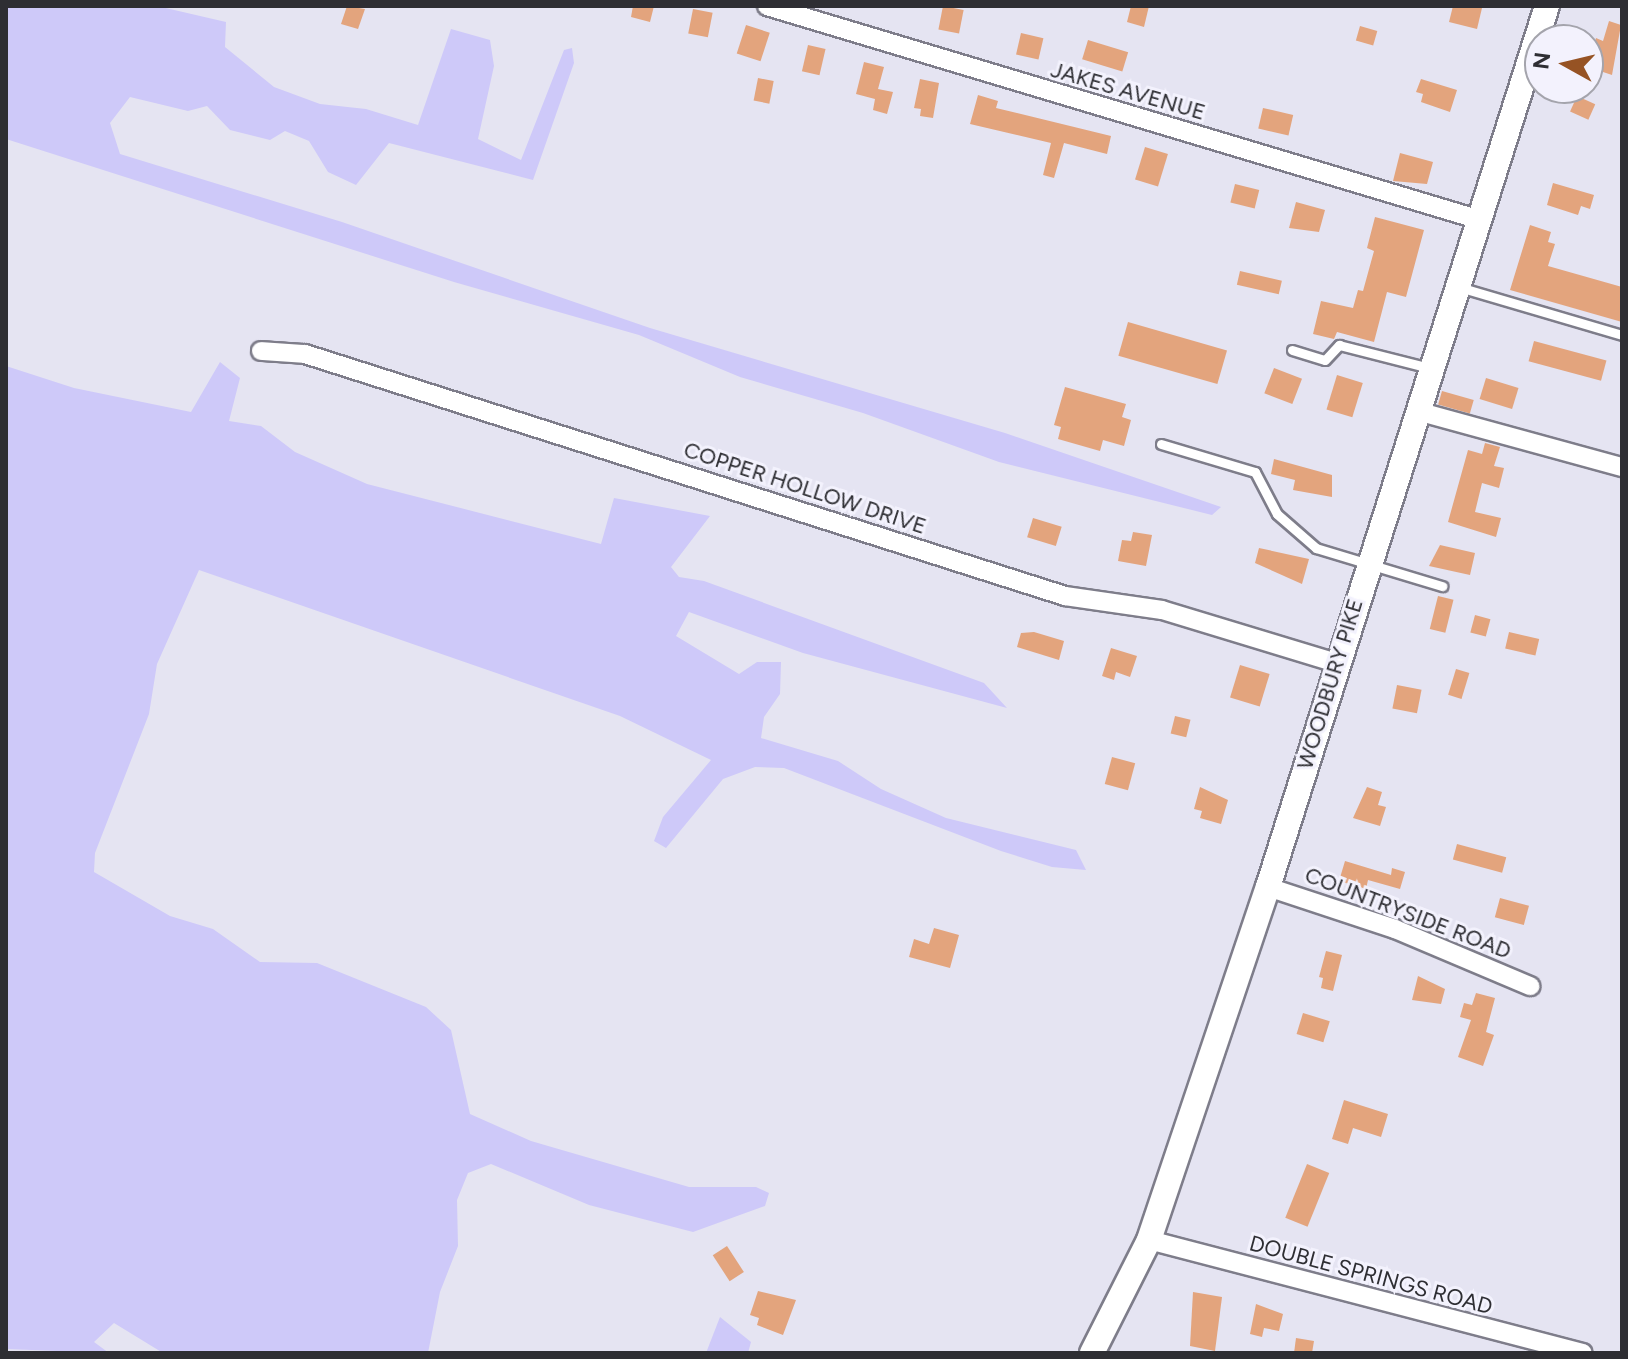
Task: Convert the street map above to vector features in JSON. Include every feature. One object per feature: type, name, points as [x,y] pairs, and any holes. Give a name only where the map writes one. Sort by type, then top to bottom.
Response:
[{"type":"street","name":"JAKES AVENUE","points":[[767,6],[1477,219]]},
{"type":"street","name":"WOODBURY PIKE","points":[[1092,1353],[1149,1240],[1268,887],[1336,663],[1547,6]]},
{"type":"street","name":"COPPER HOLLOW DRIVE","points":[[261,351],[305,354],[1065,596],[1162,610],[1336,663]]},
{"type":"street","points":[[1417,411],[1622,467]]},
{"type":"street","name":"COUNTRYSIDE ROAD","points":[[1268,887],[1395,929],[1530,986]]},
{"type":"street","name":"DOUBLE SPRINGS ROAD","points":[[1149,1240],[1582,1353]]},
{"type":"lane","points":[[1456,286],[1622,335]]},
{"type":"lane","points":[[1292,350],[1325,360],[1339,345],[1430,368]]},
{"type":"lane","points":[[1161,444],[1255,472],[1277,514],[1316,548],[1369,561],[1442,586]]},
{"type":"shaded area","points":[[6,6],[157,6],[226,22],[225,47],[274,87],[320,104],[366,109],[418,125],[451,29],[490,40],[494,66],[478,139],[521,160],[564,50],[572,48],[574,63],[533,180],[389,143],[356,185],[328,172],[309,141],[285,131],[270,140],[230,130],[207,106],[188,111],[130,97],[110,123],[120,154],[342,222],[650,328],[1005,433],[1221,507],[1212,515],[999,462],[863,413],[740,377],[639,335],[454,282],[6,139]]},
{"type":"shaded area","points":[[220,362],[240,378],[229,421],[261,426],[295,452],[367,484],[601,544],[614,498],[710,516],[671,567],[679,577],[704,581],[984,683],[1007,708],[803,653],[689,612],[676,636],[739,674],[757,662],[781,662],[780,694],[764,717],[761,738],[838,761],[881,789],[946,818],[1076,850],[1086,870],[1052,867],[1001,851],[784,768],[755,767],[723,779],[666,848],[654,841],[663,817],[711,760],[620,716],[199,570],[157,664],[149,714],[95,853],[94,872],[170,916],[213,929],[260,962],[317,963],[426,1007],[451,1030],[470,1114],[531,1141],[689,1187],[756,1187],[769,1193],[765,1206],[693,1232],[589,1205],[491,1164],[468,1173],[457,1200],[458,1246],[440,1292],[428,1353],[163,1353],[114,1323],[94,1342],[109,1353],[6,1349],[6,366],[74,388],[191,412]]},
{"type":"shaded area","points":[[720,1317],[751,1342],[748,1353],[706,1353]]},
{"type":"building","points":[[347,6],[365,9],[358,29],[341,24]]},
{"type":"building","points":[[633,6],[654,6],[650,22],[631,17]]},
{"type":"building","points":[[943,6],[964,10],[959,34],[938,30]]},
{"type":"building","points":[[1131,6],[1149,6],[1144,27],[1127,22]]},
{"type":"building","points":[[1453,6],[1482,8],[1477,29],[1449,22]]},
{"type":"building","points":[[693,9],[713,13],[708,37],[688,34]]},
{"type":"building","points":[[1609,21],[1621,25],[1612,75],[1604,72],[1604,38]]},
{"type":"building","points":[[746,25],[770,33],[761,61],[737,54]]},
{"type":"building","points":[[1360,26],[1377,31],[1373,45],[1356,40]]},
{"type":"building","points":[[1021,33],[1043,38],[1038,60],[1016,54]]},
{"type":"building","points":[[1088,40],[1128,52],[1122,71],[1082,59]]},
{"type":"building","points":[[808,45],[826,49],[819,75],[802,71]]},
{"type":"building","points":[[864,62],[884,67],[878,89],[893,92],[887,114],[873,110],[875,99],[856,94]]},
{"type":"building","points":[[758,78],[774,81],[769,104],[754,101]]},
{"type":"building","points":[[920,79],[939,83],[933,118],[920,116],[921,109],[914,108]]},
{"type":"building","points":[[1421,79],[1457,90],[1450,112],[1421,102],[1423,94],[1416,92]]},
{"type":"building","points":[[978,95],[998,101],[996,108],[1111,136],[1107,154],[1064,143],[1054,178],[1043,175],[1051,143],[970,124]]},
{"type":"building","points":[[1573,104],[1595,104],[1588,120],[1570,112]]},
{"type":"building","points":[[1263,108],[1293,115],[1288,135],[1258,128]]},
{"type":"building","points":[[1145,147],[1168,154],[1158,187],[1135,180]]},
{"type":"building","points":[[1400,153],[1433,162],[1427,184],[1393,181]]},
{"type":"building","points":[[1553,183],[1594,195],[1590,209],[1581,206],[1578,215],[1547,205]]},
{"type":"building","points":[[1235,184],[1259,190],[1255,208],[1230,202]]},
{"type":"building","points":[[1296,202],[1325,210],[1319,232],[1289,228]]},
{"type":"building","points":[[1375,217],[1424,230],[1406,297],[1387,292],[1374,342],[1337,332],[1334,339],[1313,334],[1321,301],[1353,308],[1358,290],[1363,291],[1374,251],[1367,248]]},
{"type":"building","points":[[1530,225],[1551,232],[1548,242],[1555,244],[1548,266],[1622,287],[1622,322],[1510,290]]},
{"type":"building","points":[[1240,271],[1282,281],[1279,294],[1237,285]]},
{"type":"building","points":[[1128,322],[1227,350],[1217,384],[1118,356]]},
{"type":"building","points":[[1534,341],[1606,360],[1601,381],[1529,361]]},
{"type":"building","points":[[1274,368],[1302,379],[1292,404],[1264,393]]},
{"type":"building","points":[[1337,375],[1363,383],[1352,417],[1326,409]]},
{"type":"building","points":[[1486,378],[1519,388],[1512,409],[1480,399]]},
{"type":"building","points":[[1065,387],[1126,404],[1122,417],[1131,420],[1124,446],[1103,440],[1100,451],[1058,439],[1061,427],[1054,425]]},
{"type":"building","points":[[1442,391],[1474,400],[1470,414],[1438,404]]},
{"type":"building","points":[[1485,443],[1500,447],[1494,466],[1504,468],[1499,488],[1482,483],[1475,512],[1501,518],[1496,537],[1448,522],[1468,450],[1482,454]]},
{"type":"building","points":[[1274,459],[1332,475],[1332,497],[1293,490],[1295,480],[1271,474]]},
{"type":"building","points":[[1033,518],[1062,527],[1056,546],[1027,537]]},
{"type":"building","points":[[1133,532],[1152,535],[1146,566],[1118,561],[1122,540],[1131,541]]},
{"type":"building","points":[[1440,545],[1475,553],[1470,575],[1429,566]]},
{"type":"building","points":[[1259,548],[1309,559],[1302,584],[1255,563]]},
{"type":"building","points":[[1438,596],[1454,600],[1445,633],[1430,629]]},
{"type":"building","points":[[1475,615],[1490,619],[1486,637],[1470,632]]},
{"type":"building","points":[[1034,632],[1064,641],[1059,660],[1017,647],[1021,633]]},
{"type":"building","points":[[1509,632],[1539,639],[1535,656],[1505,649]]},
{"type":"building","points":[[1111,648],[1137,656],[1130,677],[1116,672],[1114,680],[1102,676]]},
{"type":"building","points":[[1240,665],[1270,674],[1260,707],[1230,698]]},
{"type":"building","points":[[1456,669],[1469,673],[1461,699],[1448,695]]},
{"type":"building","points":[[1397,685],[1422,690],[1417,713],[1392,709]]},
{"type":"building","points":[[1175,716],[1191,720],[1186,737],[1171,733]]},
{"type":"building","points":[[1112,757],[1135,763],[1128,790],[1105,784]]},
{"type":"building","points":[[1200,787],[1228,800],[1221,824],[1200,818],[1202,811],[1194,809]]},
{"type":"building","points":[[1367,787],[1382,792],[1378,805],[1386,807],[1380,826],[1353,818]]},
{"type":"building","points":[[1457,844],[1506,857],[1502,873],[1453,859]]},
{"type":"building","points":[[1345,861],[1391,875],[1392,868],[1405,872],[1400,889],[1368,880],[1366,889],[1339,881]]},
{"type":"building","points":[[1500,898],[1529,906],[1524,925],[1495,917]]},
{"type":"building","points":[[934,928],[959,935],[950,968],[909,957],[914,939],[929,944]]},
{"type":"building","points":[[1326,951],[1342,955],[1333,991],[1321,988],[1323,978],[1319,977]]},
{"type":"building","points":[[1418,976],[1445,989],[1441,1004],[1412,1000]]},
{"type":"building","points":[[1476,993],[1495,998],[1486,1032],[1494,1035],[1483,1066],[1458,1057],[1471,1020],[1460,1017],[1464,1003],[1472,1005]]},
{"type":"building","points":[[1303,1013],[1330,1021],[1323,1042],[1297,1034]]},
{"type":"building","points":[[1344,1100],[1388,1114],[1381,1137],[1353,1128],[1348,1144],[1332,1139]]},
{"type":"building","points":[[1307,1164],[1329,1173],[1308,1227],[1285,1218]]},
{"type":"building","points":[[727,1246],[744,1272],[730,1281],[713,1255]]},
{"type":"building","points":[[758,1291],[796,1300],[783,1335],[757,1325],[759,1318],[750,1315]]},
{"type":"building","points":[[1193,1292],[1222,1297],[1215,1351],[1190,1346]]},
{"type":"building","points":[[1256,1304],[1283,1314],[1279,1331],[1264,1328],[1262,1337],[1250,1334]]},
{"type":"building","points":[[1296,1338],[1314,1341],[1312,1353],[1294,1353]]}]
